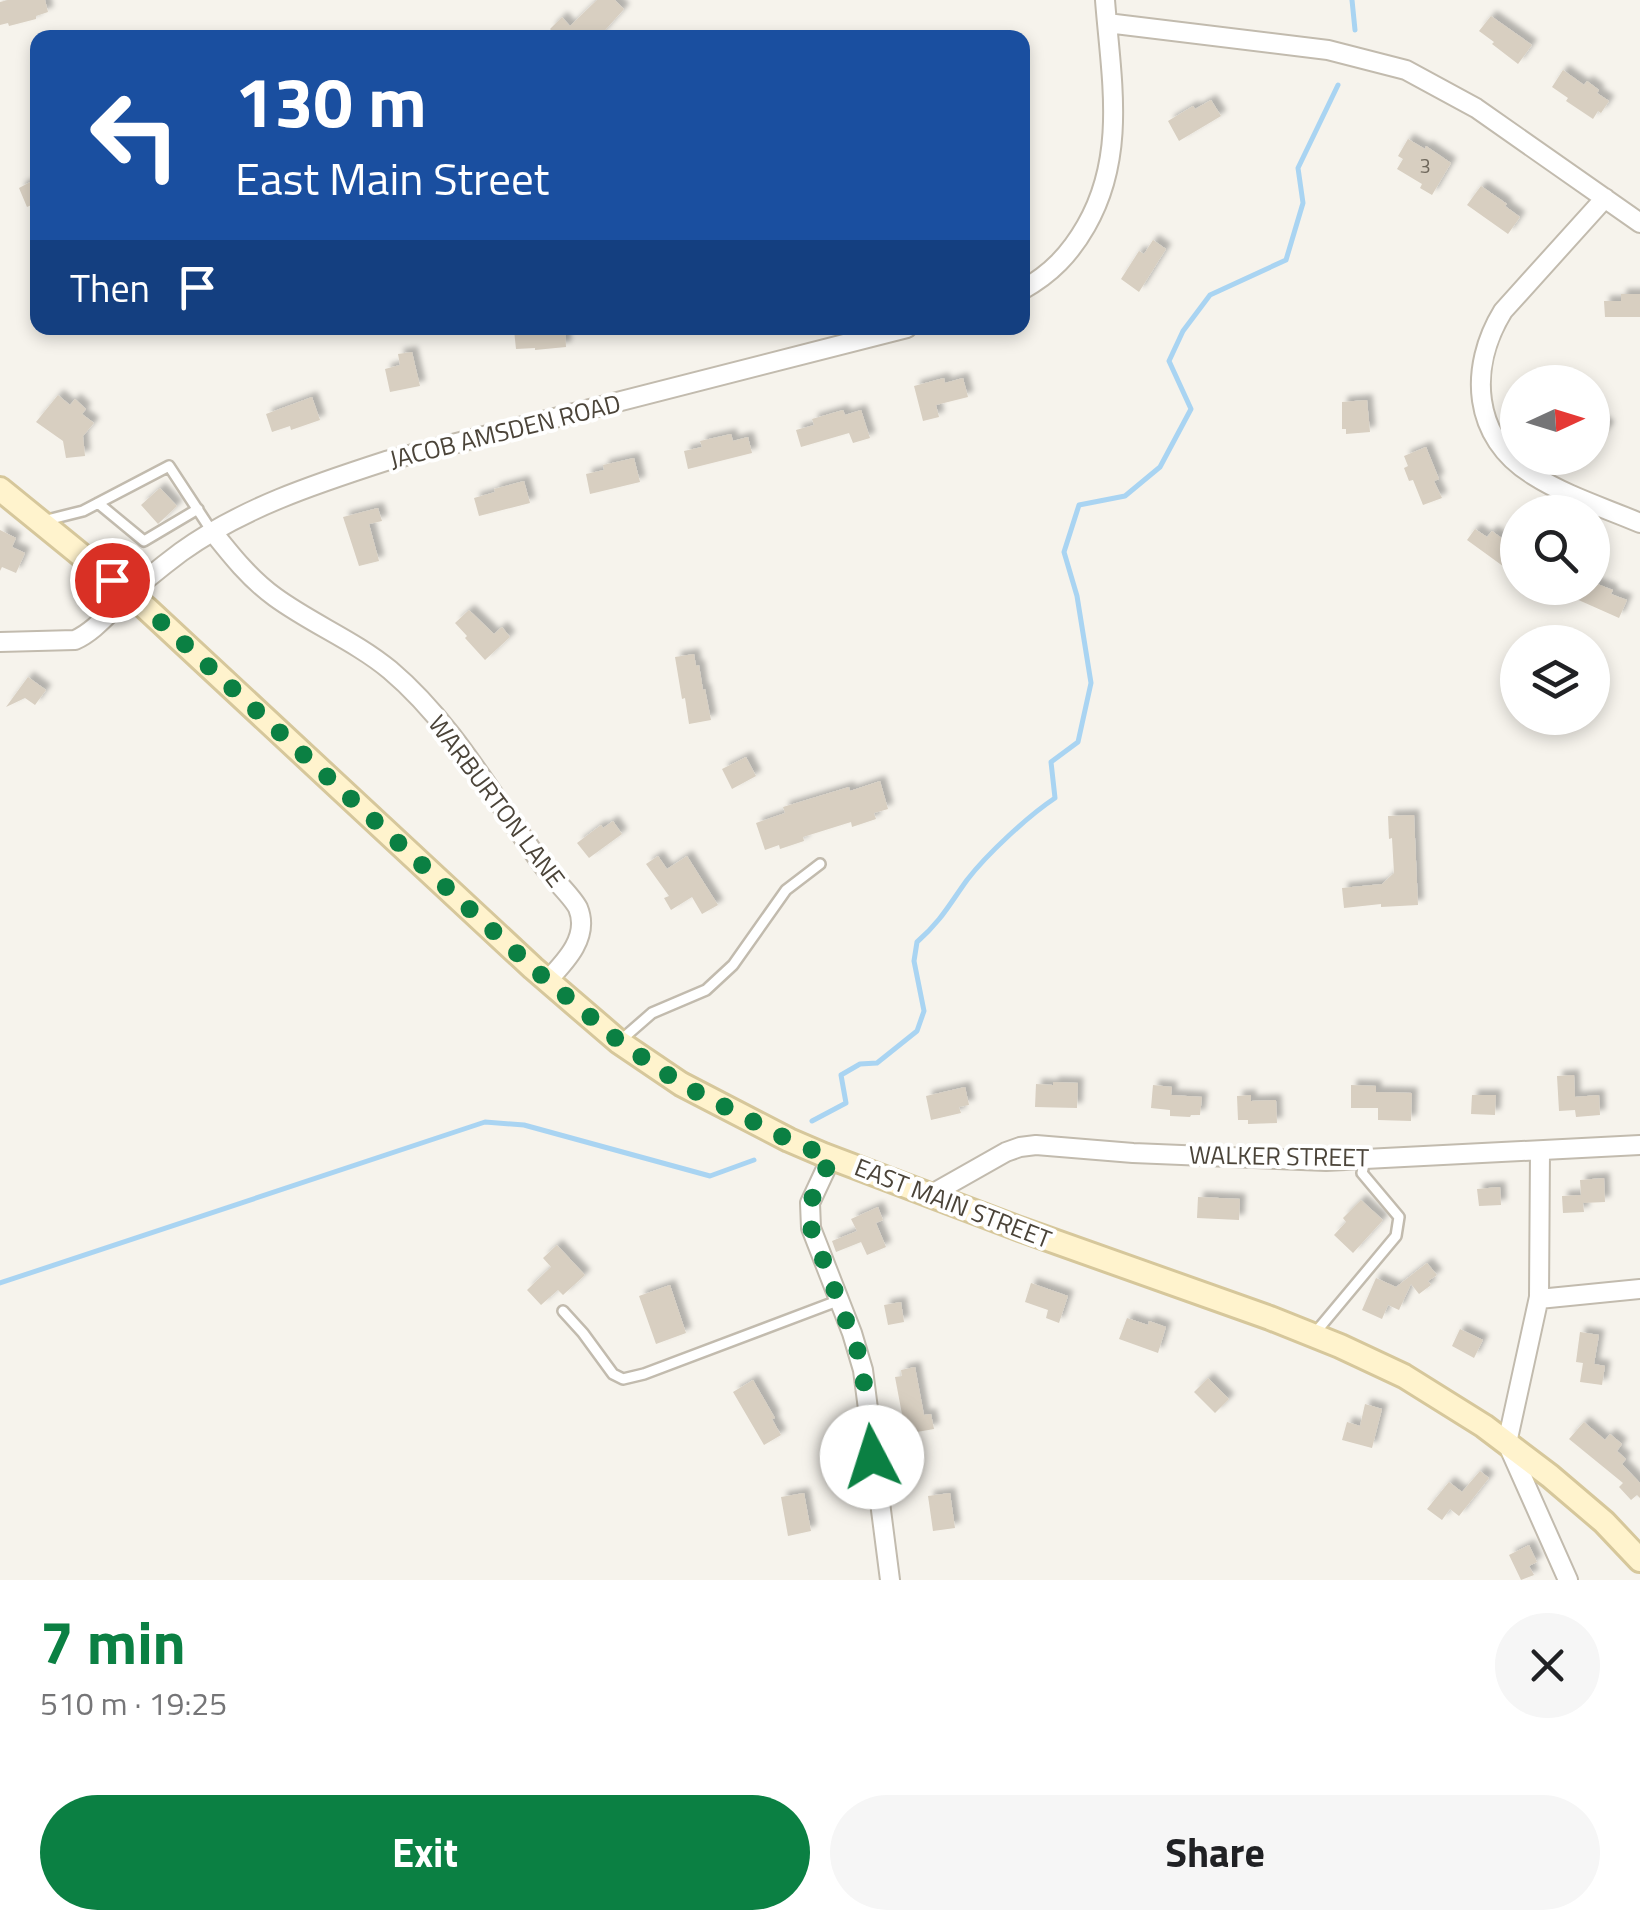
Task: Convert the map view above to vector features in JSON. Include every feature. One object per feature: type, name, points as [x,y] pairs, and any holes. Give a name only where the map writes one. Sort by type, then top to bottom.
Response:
[{"type":"main road","name":"EAST MAIN STREET","points":[[0,489],[129,594],[547,981],[620,1042],[681,1084],[831,1158],[1313,1335],[1404,1376],[1506,1443],[1577,1498],[1640,1560]]},
{"type":"street","points":[[1030,285],[1068,256],[1097,208],[1107,180],[1114,128],[1106,0]]},
{"type":"street","points":[[1107,24],[1328,50],[1406,70],[1476,108],[1640,222]]},
{"type":"street","points":[[1606,198],[1503,311],[1493,327],[1481,362],[1481,399],[1504,450],[1531,474],[1640,523]]},
{"type":"street","name":"JACOB AMSDEN ROAD","points":[[0,642],[74,640],[84,636],[129,594],[212,532],[280,499],[386,461],[873,335]]},
{"type":"street","name":"WARBURTON LANE","points":[[212,532],[238,564],[275,598],[391,671],[457,742],[578,908],[580,930],[576,944],[570,957],[547,981]]},
{"type":"street","name":"WALKER STREET","points":[[930,1195],[1006,1152],[1036,1146],[1326,1161],[1640,1145]]},
{"type":"street","points":[[1540,1151],[1539,1298],[1506,1443],[1568,1580]]},
{"type":"street","points":[[831,1158],[810,1203],[811,1228],[863,1370],[890,1580]]},
{"type":"street","points":[[1539,1298],[1640,1288]]},
{"type":"lane","points":[[41,522],[83,511],[169,466],[212,532]]},
{"type":"lane","points":[[98,503],[144,541],[198,509]]},
{"type":"lane","points":[[620,1042],[652,1014],[706,990],[733,965],[786,890],[820,864]]},
{"type":"lane","points":[[1313,1335],[1396,1236],[1399,1217],[1362,1173],[1364,1160]]},
{"type":"lane","points":[[563,1312],[613,1374],[623,1380],[840,1300]]},
{"type":"building","points":[[45,0],[48,12],[36,19],[0,25],[0,2]]},
{"type":"building","points":[[597,0],[615,0],[624,9],[605,30],[550,29],[562,17],[570,26]]},
{"type":"building","points":[[1491,16],[1532,45],[1518,64],[1479,31]]},
{"type":"building","points":[[1563,70],[1584,85],[1587,81],[1609,101],[1593,119],[1552,87]]},
{"type":"building","points":[[1211,100],[1221,116],[1179,141],[1168,121]]},
{"type":"building","points":[[1408,139],[1451,163],[1432,195],[1397,169],[1403,159],[1398,156]]},
{"type":"building","points":[[30,182],[30,206],[27,207],[19,188]]},
{"type":"building","points":[[1481,186],[1520,217],[1508,234],[1467,205]]},
{"type":"building","points":[[1153,240],[1166,249],[1139,292],[1121,279],[1139,251],[1144,254]]},
{"type":"building","points":[[1621,294],[1640,294],[1640,317],[1605,317],[1604,301],[1621,301]]},
{"type":"building","points":[[515,335],[565,335],[566,347],[516,349]]},
{"type":"building","points":[[412,352],[420,386],[390,392],[385,369],[400,365],[398,354]]},
{"type":"building","points":[[944,378],[945,383],[963,378],[968,397],[936,405],[939,417],[923,421],[914,386]]},
{"type":"building","points":[[58,395],[70,405],[75,399],[86,409],[82,414],[94,423],[83,436],[85,456],[66,458],[63,441],[36,422]]},
{"type":"building","points":[[312,397],[320,420],[272,432],[266,414]]},
{"type":"building","points":[[1367,400],[1370,432],[1346,434],[1346,429],[1342,429],[1342,402]]},
{"type":"building","points":[[843,410],[845,415],[861,410],[870,438],[853,443],[849,433],[801,447],[796,430],[814,425],[812,419]]},
{"type":"building","points":[[731,434],[733,441],[748,437],[752,453],[688,469],[684,451],[702,447],[700,441]]},
{"type":"building","points":[[1426,447],[1442,498],[1423,505],[1413,480],[1409,481],[1404,456]]},
{"type":"building","points":[[634,458],[640,482],[590,494],[586,474],[604,470],[603,465]]},
{"type":"building","points":[[524,481],[530,503],[479,516],[474,498]]},
{"type":"building","points":[[160,488],[177,506],[158,524],[141,505]]},
{"type":"building","points":[[378,508],[382,521],[369,524],[379,561],[359,566],[343,517]]},
{"type":"building","points":[[1475,529],[1487,537],[1492,531],[1500,537],[1500,564],[1467,540]]},
{"type":"building","points":[[0,530],[16,538],[12,547],[25,553],[16,573],[2,567],[0,571]]},
{"type":"building","points":[[1610,589],[1613,590],[1611,594],[1627,600],[1619,618],[1590,605],[1610,605]]},
{"type":"building","points":[[469,610],[494,634],[502,627],[510,637],[485,660],[455,623]]},
{"type":"building","points":[[694,654],[711,720],[689,724],[675,657]]},
{"type":"building","points":[[28,677],[46,690],[35,705],[25,698],[6,707]]},
{"type":"building","points":[[746,757],[756,776],[732,789],[722,769]]},
{"type":"building","points":[[880,781],[888,809],[874,813],[876,819],[852,827],[851,822],[803,837],[804,841],[780,849],[779,845],[765,850],[756,823],[785,813],[783,807]]},
{"type":"building","points":[[1414,815],[1418,905],[1344,908],[1342,888],[1382,884],[1394,873],[1388,816]]},
{"type":"building","points":[[613,821],[622,834],[589,858],[577,843]]},
{"type":"building","points":[[658,856],[667,869],[687,856],[718,905],[702,914],[692,897],[671,910],[664,898],[669,896],[646,864]]},
{"type":"building","points":[[1574,1075],[1575,1097],[1599,1095],[1600,1115],[1576,1117],[1575,1110],[1559,1111],[1557,1076]]},
{"type":"building","points":[[1078,1083],[1077,1108],[1035,1107],[1036,1084]]},
{"type":"building","points":[[1153,1085],[1172,1087],[1171,1095],[1202,1097],[1200,1115],[1170,1116],[1170,1110],[1151,1108]]},
{"type":"building","points":[[1351,1085],[1376,1086],[1376,1092],[1412,1093],[1411,1121],[1378,1120],[1378,1108],[1351,1108]]},
{"type":"building","points":[[965,1087],[969,1105],[959,1107],[961,1113],[931,1120],[926,1096]]},
{"type":"building","points":[[1251,1095],[1251,1101],[1276,1100],[1277,1123],[1248,1124],[1248,1120],[1238,1120],[1237,1096]]},
{"type":"building","points":[[1472,1095],[1496,1095],[1495,1115],[1471,1114]]},
{"type":"building","points":[[1604,1178],[1605,1202],[1583,1203],[1584,1212],[1563,1213],[1562,1196],[1581,1195],[1580,1180]]},
{"type":"building","points":[[1500,1187],[1501,1205],[1479,1206],[1477,1189]]},
{"type":"building","points":[[1198,1197],[1240,1199],[1239,1220],[1197,1218]]},
{"type":"building","points":[[1361,1200],[1383,1220],[1353,1253],[1334,1235],[1346,1222],[1343,1218]]},
{"type":"building","points":[[878,1207],[883,1220],[876,1223],[886,1247],[867,1255],[861,1242],[836,1252],[832,1241],[857,1231],[851,1219]]},
{"type":"building","points":[[557,1245],[585,1275],[563,1295],[558,1290],[541,1305],[527,1290],[551,1267],[543,1258]]},
{"type":"building","points":[[1427,1263],[1437,1275],[1419,1294],[1411,1284],[1399,1310],[1388,1305],[1382,1319],[1362,1310],[1376,1278],[1396,1287]]},
{"type":"building","points":[[1031,1283],[1068,1296],[1059,1323],[1046,1318],[1048,1310],[1025,1302]]},
{"type":"building","points":[[670,1285],[686,1333],[656,1344],[639,1296]]},
{"type":"building","points":[[901,1302],[904,1322],[888,1325],[884,1305]]},
{"type":"building","points":[[1127,1318],[1166,1327],[1158,1353],[1119,1339]]},
{"type":"building","points":[[1460,1329],[1483,1340],[1474,1358],[1452,1346]]},
{"type":"building","points":[[1580,1332],[1599,1335],[1594,1364],[1605,1366],[1602,1385],[1580,1382],[1583,1363],[1576,1362]]},
{"type":"building","points":[[915,1367],[924,1415],[931,1414],[934,1429],[911,1433],[910,1429],[905,1430],[895,1377],[902,1376],[901,1370]]},
{"type":"building","points":[[1208,1378],[1229,1399],[1215,1413],[1194,1392]]},
{"type":"building","points":[[753,1380],[781,1435],[764,1445],[733,1392]]},
{"type":"building","points":[[1365,1404],[1382,1409],[1372,1448],[1342,1440],[1347,1422],[1360,1426]]},
{"type":"building","points":[[1584,1422],[1605,1440],[1610,1434],[1622,1444],[1617,1451],[1626,1459],[1622,1464],[1640,1483],[1640,1498],[1637,1495],[1631,1500],[1619,1487],[1623,1483],[1569,1439]]},
{"type":"building","points":[[1480,1471],[1489,1478],[1459,1516],[1450,1509],[1442,1520],[1427,1509],[1449,1482],[1462,1492]]},
{"type":"building","points":[[804,1493],[811,1531],[788,1536],[781,1497]]},
{"type":"building","points":[[950,1493],[955,1528],[933,1531],[928,1496]]},
{"type":"building","points":[[1529,1545],[1537,1562],[1529,1566],[1534,1575],[1521,1580],[1509,1555]]},
{"type":"waterway","points":[[1352,0],[1355,30]]},
{"type":"waterway","points":[[812,1121],[846,1103],[841,1075],[860,1064],[877,1063],[917,1031],[924,1011],[914,961],[917,942],[939,920],[985,859],[1055,798],[1051,762],[1078,742],[1091,683],[1077,596],[1064,552],[1079,505],[1125,496],[1160,467],[1191,409],[1169,361],[1183,331],[1210,295],[1286,260],[1303,203],[1298,168],[1338,85]]},
{"type":"waterway","points":[[0,1283],[485,1122],[524,1125],[710,1176],[754,1160]]},
{"type":"route","points":[[112,580],[533,968],[620,1042],[681,1084],[831,1158],[810,1203],[811,1228],[863,1370],[872,1457]]}]
